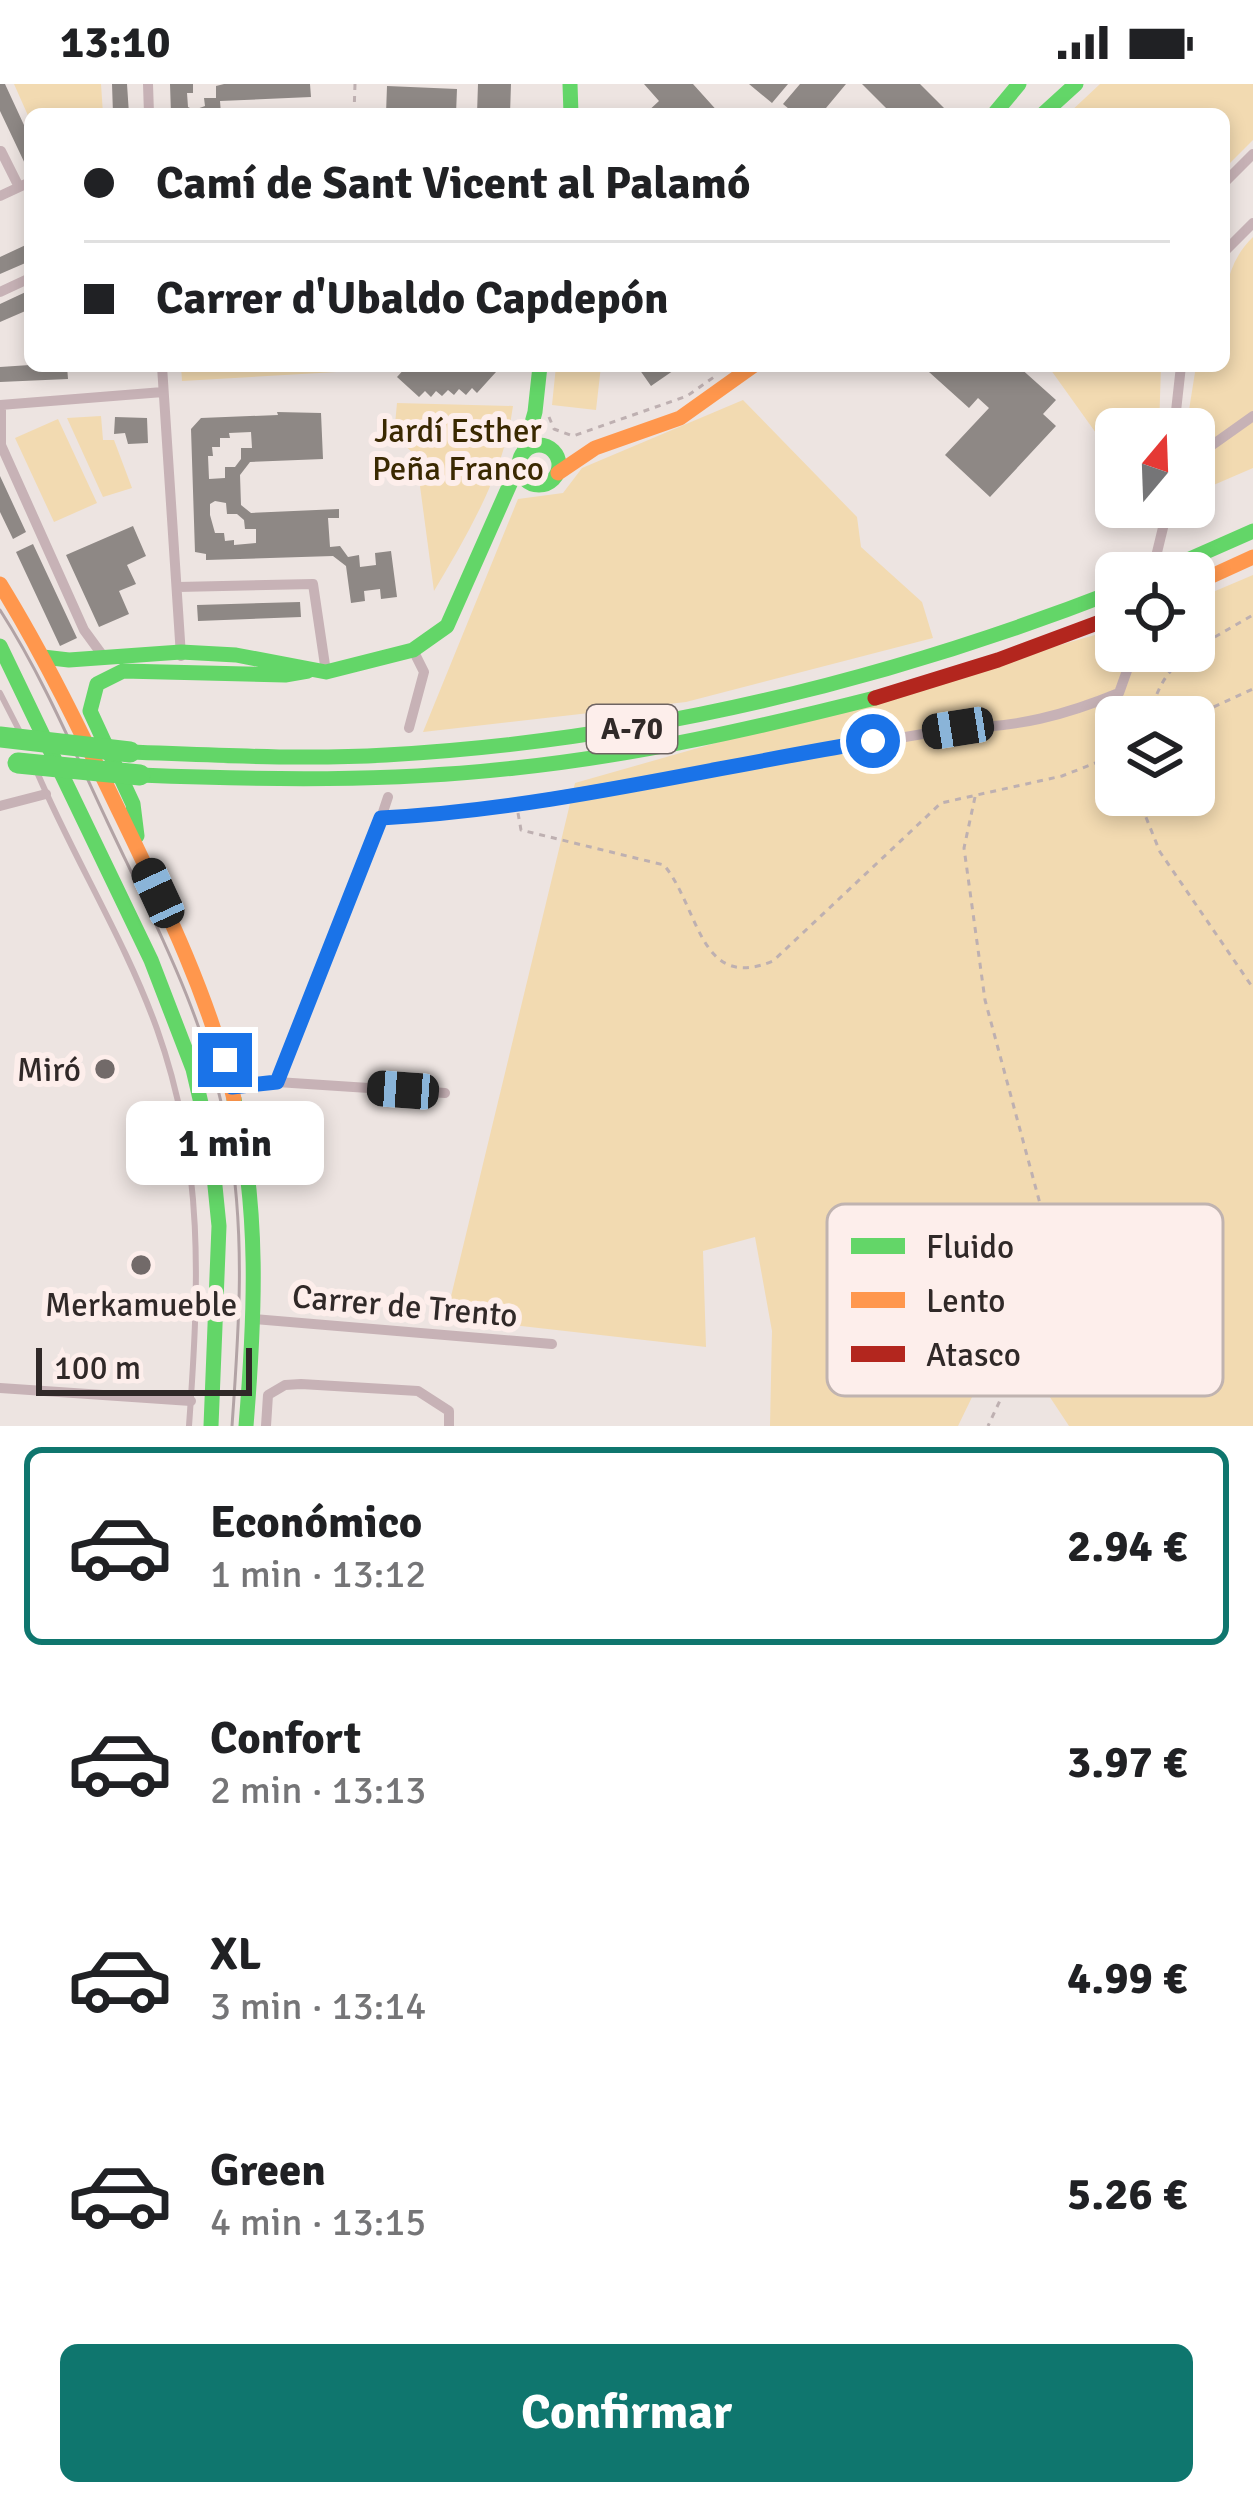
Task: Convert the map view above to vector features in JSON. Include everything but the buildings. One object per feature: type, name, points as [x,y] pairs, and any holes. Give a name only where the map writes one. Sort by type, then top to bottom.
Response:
[{"type":"main road","points":[[999,108],[1019,84]]},
{"type":"main road","points":[[1050,108],[1076,84]]},
{"type":"main road","points":[[139,851],[133,804],[94,724],[91,696],[97,684],[118,672],[181,661],[249,656],[318,671],[413,650],[447,626],[521,458],[535,412],[540,372]]},
{"type":"main road","points":[[553,457],[668,424],[720,394],[746,372]]},
{"type":"main road","points":[[500,503],[533,485],[548,483],[553,457],[535,412]]},
{"type":"main road","points":[[521,458],[540,445],[553,457]]},
{"type":"main road","points":[[521,458],[520,474],[533,485]]},
{"type":"main road","points":[[1204,552],[1253,531]]},
{"type":"main road","points":[[1215,574],[1253,557]]},
{"type":"main road","points":[[0,584],[54,678],[206,998],[232,1087],[251,1190],[253,1319],[246,1426]]},
{"type":"main road","name":"A-70","points":[[0,737],[130,752],[388,755],[624,731],[766,702],[905,666],[1095,599]]},
{"type":"main road","name":"A-70","points":[[9,761],[140,775],[342,781],[509,771],[659,750],[815,715],[1015,655],[1095,624]]},
{"type":"main road","points":[[0,646],[163,989],[204,1109],[220,1220],[211,1426]]},
{"type":"main road","points":[[43,657],[181,661]]},
{"type":"street","points":[[0,151],[24,185],[0,196]]},
{"type":"street","points":[[1230,177],[1253,154]]},
{"type":"street","points":[[1230,246],[1253,224]]},
{"type":"street","points":[[162,372],[181,661]]},
{"type":"street","points":[[1176,408],[1180,372]]},
{"type":"street","points":[[103,656],[84,630],[1,445],[0,405],[163,392]]},
{"type":"street","points":[[1215,443],[1253,416]]},
{"type":"street","points":[[178,587],[314,584],[318,671]]},
{"type":"street","points":[[410,728],[424,672],[413,650]]},
{"type":"street","points":[[381,818],[516,805],[958,728],[1012,727],[1119,693],[1128,672]]},
{"type":"street","points":[[0,806],[46,794]]},
{"type":"street","points":[[277,1082],[388,797]]},
{"type":"street","points":[[232,1087],[277,1082],[445,1093]]},
{"type":"street","name":"Carrer de Trento","points":[[253,1319],[552,1345]]},
{"type":"street","points":[[266,1426],[268,1395],[285,1385],[300,1384],[418,1391],[449,1411],[448,1426]]},
{"type":"street","points":[[0,1388],[191,1401]]},
{"type":"lane","points":[[0,693],[131,967],[177,1091],[198,1230],[199,1300],[189,1426]]},
{"type":"path","points":[[535,412],[548,414],[554,429],[573,436],[687,396],[715,376]]},
{"type":"path","points":[[1215,637],[1253,615]]},
{"type":"path","points":[[1121,686],[1127,696]]},
{"type":"path","points":[[1215,706],[1253,689]]},
{"type":"path","points":[[516,805],[521,830],[664,865],[680,883],[718,961],[734,970],[754,969],[773,961],[940,803],[1062,776],[1095,763]]},
{"type":"path","points":[[975,797],[964,848],[986,1000],[1040,1204]]},
{"type":"path","points":[[1146,816],[1160,851],[1253,988]]},
{"type":"path","points":[[988,1426],[1002,1396]]},
{"type":"green space","points":[[14,84],[101,84],[103,108],[25,108]]},
{"type":"green space","points":[[1100,84],[1253,84],[1253,140],[1230,163],[1230,108],[1074,108]]},
{"type":"green space","points":[[1253,237],[1253,468],[1215,484],[1215,408],[1189,408],[1195,372],[1230,372],[1233,265]]},
{"type":"green space","points":[[181,372],[337,372],[182,381]]},
{"type":"green space","points":[[555,372],[600,372],[596,410],[552,405]]},
{"type":"green space","points":[[1052,372],[1161,372],[1160,408],[1095,408],[1095,432]]},
{"type":"green space","points":[[743,400],[857,517],[861,547],[922,602],[933,638],[686,702],[423,732],[518,499],[563,493],[582,468]]},
{"type":"green space","name":"Jardí Esther Peña Franco","points":[[397,403],[513,406],[493,479],[434,591],[416,456],[394,435]]},
{"type":"green space","points":[[101,416],[103,440],[114,440],[132,488],[103,497],[67,418]]},
{"type":"green space","points":[[58,419],[97,503],[54,522],[15,438]]},
{"type":"green space","points":[[1253,575],[1253,1426],[1069,1426],[1049,1396],[1223,1396],[1223,1204],[827,1204],[827,1396],[973,1396],[958,1426],[770,1426],[772,1331],[755,1237],[703,1251],[706,1347],[485,1322],[447,1313],[575,783],[1095,635],[1095,672],[1215,672],[1215,591]]},
{"type":"tram line","points":[[0,610],[57,714],[161,936],[194,1013],[219,1094],[234,1171],[239,1244],[232,1426]]},
{"type":"traffic: fast","points":[[570,84],[571,108]]},
{"type":"traffic: fast","points":[[999,108],[1019,84]]},
{"type":"traffic: fast","points":[[1050,108],[1076,84]]},
{"type":"traffic: fast","points":[[524,451],[539,372]]},
{"type":"traffic: fast","points":[[539,445],[553,451],[559,465],[553,479],[539,485],[525,479],[519,465],[525,451],[539,445]]},
{"type":"traffic: fast","points":[[43,657],[69,660],[181,652],[236,655],[326,672],[413,650],[447,626],[518,466]]},
{"type":"traffic: fast","points":[[1206,552],[1253,531]]},
{"type":"traffic: fast","points":[[130,752],[354,756],[574,736],[666,721],[848,680],[1095,599]]},
{"type":"traffic: fast","points":[[0,646],[151,960],[193,1069],[211,1146],[219,1226],[211,1426]]},
{"type":"traffic: fast","points":[[137,836],[133,804],[90,711],[97,684],[123,671],[285,675],[308,671]]},
{"type":"traffic: fast","points":[[140,775],[328,779],[515,768],[696,739],[875,698]]},
{"type":"traffic: fast","points":[[0,737],[130,752]]},
{"type":"traffic: fast","points":[[18,763],[140,775]]},
{"type":"traffic: fast","points":[[234,1099],[252,1222],[246,1426]]},
{"type":"traffic: slow","points":[[558,473],[595,448],[680,418],[745,372]]},
{"type":"traffic: slow","points":[[1215,574],[1253,557]]},
{"type":"traffic: slow","points":[[0,584],[62,696],[169,916],[212,1024],[234,1099]]},
{"type":"traffic: jam","points":[[875,698],[1095,624]]},
{"type":"place","name":"Miró","points":[[105,1069]]},
{"type":"place","name":"Merkamueble","points":[[141,1265]]},
{"type":"route","points":[[225,1060],[232,1087],[277,1082],[381,818],[543,801],[873,741]]}]
